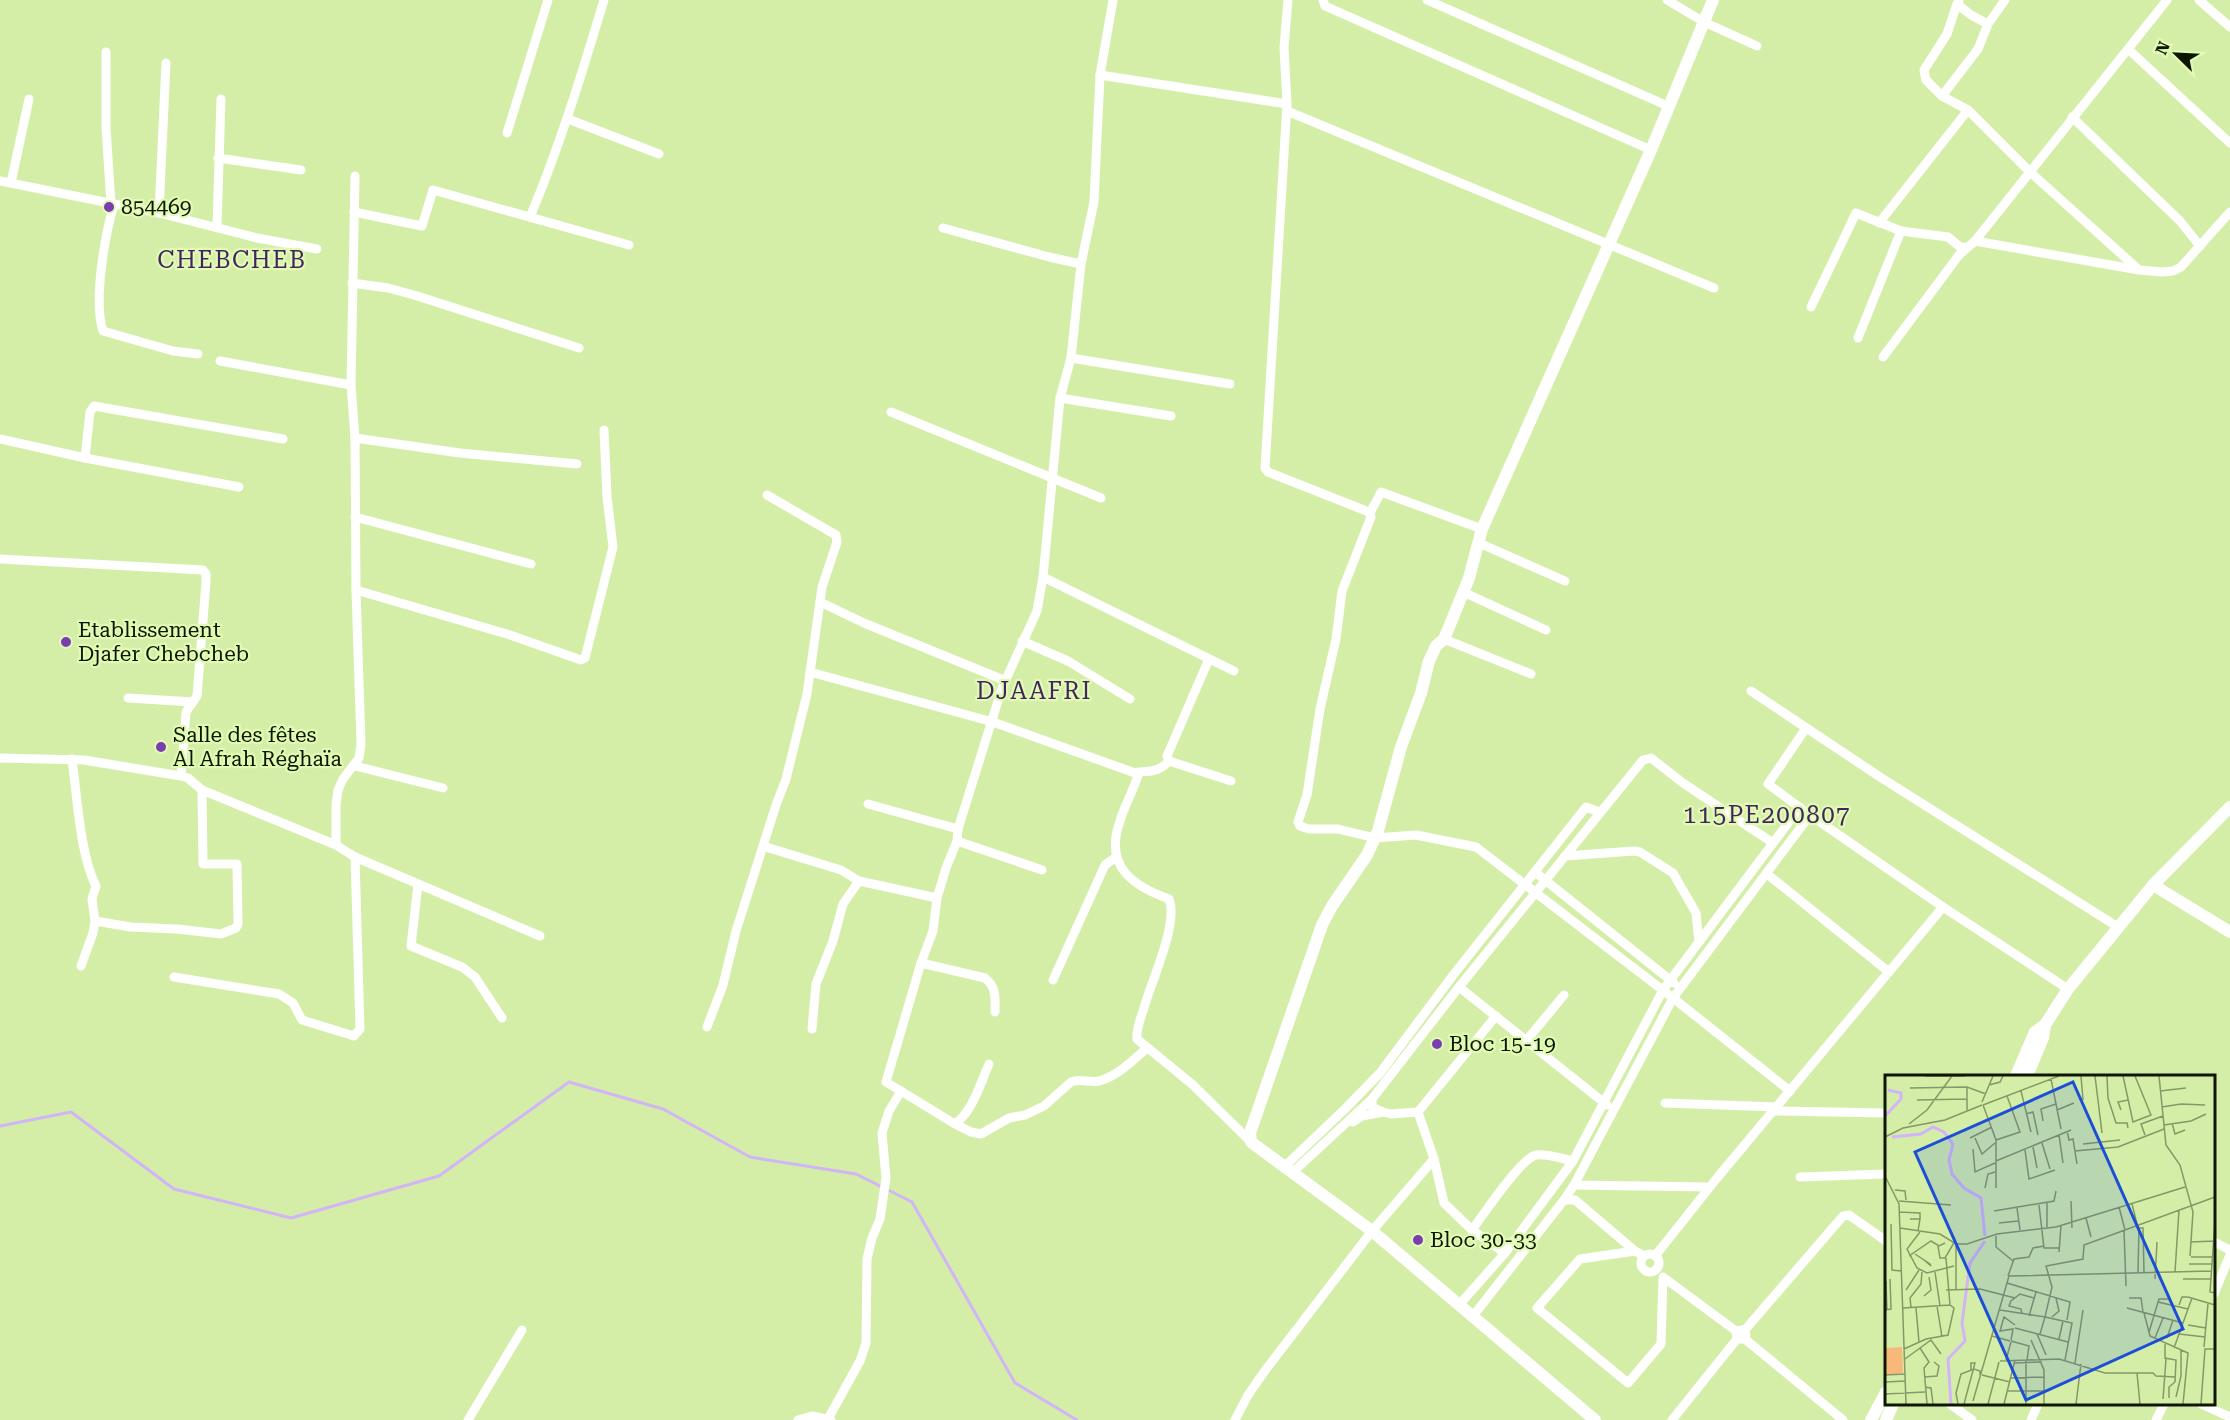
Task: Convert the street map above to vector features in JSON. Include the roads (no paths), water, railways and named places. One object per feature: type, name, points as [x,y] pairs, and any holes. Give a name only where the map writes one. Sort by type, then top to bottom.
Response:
[{"type":"street","points":[[507,133],[548,0]]},
{"type":"street","points":[[530,217],[553,163],[604,0]]},
{"type":"street","points":[[1113,0],[1100,75],[1094,202],[1081,264],[1071,358],[1060,398],[1043,577],[1037,611],[1006,681],[958,829],[957,841],[937,898],[933,931],[921,963],[886,1082],[955,1124],[981,1134],[1008,1118],[1024,1115],[1044,1106],[1075,1080],[1096,1082],[1105,1079],[1129,1064],[1147,1048]]},
{"type":"street","points":[[1288,0],[1284,47],[1287,108],[1265,468],[1268,472],[1370,513]]},
{"type":"street","points":[[1323,0],[1325,6],[1650,150]]},
{"type":"street","points":[[1427,0],[1668,106]]},
{"type":"street","points":[[1667,0],[1704,22],[1757,46]]},
{"type":"street","points":[[1251,1142],[1250,1133],[1322,925],[1332,906],[1367,855],[1375,838],[1384,815],[1388,791],[1421,693],[1429,661],[1436,646],[1444,639],[1463,592],[1482,529],[1609,245],[1713,0]]},
{"type":"street","points":[[1942,96],[1978,49],[1988,24],[2005,0]]},
{"type":"street","points":[[1883,357],[1966,247],[1975,241],[2167,0]]},
{"type":"street","points":[[2199,0],[2230,27]]},
{"type":"street","points":[[1988,24],[1959,2],[1947,34],[1924,70],[1926,80],[1942,96],[1968,110],[2029,171],[2139,270]]},
{"type":"street","points":[[2128,49],[2230,143]]},
{"type":"street","points":[[106,52],[106,128],[112,204],[103,250],[100,298],[103,331],[174,351],[198,354]]},
{"type":"street","points":[[159,213],[166,63]]},
{"type":"street","points":[[1100,75],[1287,108],[1714,288]]},
{"type":"street","points":[[11,183],[29,99]]},
{"type":"street","points":[[217,226],[221,99]]},
{"type":"street","points":[[1878,223],[1968,110]]},
{"type":"street","points":[[2072,117],[2180,221],[2200,246]]},
{"type":"street","points":[[568,119],[659,154]]},
{"type":"street","points":[[218,158],[301,170]]},
{"type":"street","points":[[336,845],[338,790],[343,779],[359,758],[361,744],[356,590],[356,438],[351,385],[355,176]]},
{"type":"street","points":[[0,181],[159,213],[257,238],[317,249]]},
{"type":"street","points":[[354,212],[422,226],[433,190],[629,245]]},
{"type":"street","points":[[1975,241],[2139,270],[2173,271],[2181,267],[2230,212]]},
{"type":"street","points":[[1811,307],[1856,213],[1901,231],[1948,237],[1960,247],[1966,247]]},
{"type":"street","points":[[943,228],[1081,264]]},
{"type":"street","points":[[1857,338],[1901,231]]},
{"type":"street","points":[[352,283],[388,288],[414,295],[579,348]]},
{"type":"street","points":[[1071,358],[1230,384]]},
{"type":"street","points":[[220,361],[351,385]]},
{"type":"street","points":[[1060,398],[1171,416]]},
{"type":"street","points":[[85,458],[90,412],[94,405],[283,439]]},
{"type":"street","points":[[891,412],[1101,498]]},
{"type":"street","points":[[356,590],[510,635],[581,660],[585,658],[613,547],[604,430]]},
{"type":"street","points":[[356,438],[460,453],[577,464]]},
{"type":"street","points":[[0,439],[85,458],[239,487]]},
{"type":"street","points":[[1482,529],[1381,492],[1370,513],[1371,517],[1342,591],[1336,639],[1320,709],[1307,795],[1298,822],[1300,826],[1309,829],[1338,829],[1375,838],[1416,835],[1476,847],[1663,990],[1790,1091]]},
{"type":"street","points":[[707,1027],[723,985],[736,931],[786,779],[807,694],[822,587],[837,542],[836,535],[767,495]]},
{"type":"street","points":[[355,517],[531,564]]},
{"type":"street","points":[[1479,543],[1565,581]]},
{"type":"street","points":[[0,559],[203,570],[206,574],[206,582],[197,696],[186,712],[181,776]]},
{"type":"street","points":[[1043,577],[1234,672]]},
{"type":"street","points":[[1463,592],[1546,630]]},
{"type":"street","points":[[820,602],[864,623],[1006,681]]},
{"type":"street","points":[[1444,639],[1531,674]]},
{"type":"street","points":[[1022,641],[1068,661],[1130,699]]},
{"type":"street","points":[[1169,761],[1167,756],[1209,659]]},
{"type":"street","points":[[810,672],[993,722],[1135,773],[1151,773],[1167,765],[1169,761]]},
{"type":"street","points":[[1751,691],[1880,777],[2118,927]]},
{"type":"street","points":[[128,698],[193,702]]},
{"type":"street","points":[[1806,728],[1768,783],[1810,815],[1943,907],[2068,989]]},
{"type":"street","points":[[0,758],[84,759],[188,778],[202,790],[336,845],[355,857],[540,936]]},
{"type":"street","points":[[1336,1133],[1372,1099],[1459,987],[1643,760],[1651,758],[1683,783],[1773,843]]},
{"type":"street","points":[[72,759],[83,837],[91,876],[96,886],[92,899],[95,921],[81,966]]},
{"type":"street","points":[[1169,761],[1231,781]]},
{"type":"street","points":[[355,766],[443,788]]},
{"type":"street","points":[[1139,772],[1118,826],[1116,857],[1119,866],[1143,889],[1169,899],[1171,905],[1166,940],[1137,1039],[1193,1084],[1251,1142],[1372,1231],[1595,1420]]},
{"type":"street","points":[[95,921],[131,927],[220,934],[236,928],[238,924],[237,864],[203,864],[202,790]]},
{"type":"street","points":[[868,804],[958,829]]},
{"type":"street","points":[[1289,1169],[1380,1073],[1586,807],[1599,812]]},
{"type":"street","points":[[1459,1305],[1504,1253],[1573,1161],[1663,990],[1800,807]]},
{"type":"street","points":[[2017,1075],[2035,1032],[2045,1024],[2068,989],[2153,885],[2230,807]]},
{"type":"street","points":[[1473,1316],[1574,1185],[1673,998],[1810,815]]},
{"type":"street","points":[[957,841],[1042,870]]},
{"type":"street","points":[[763,846],[841,870],[859,881],[937,898]]},
{"type":"street","points":[[1565,856],[1634,851],[1640,852],[1673,873],[1696,913],[1699,942]]},
{"type":"street","points":[[174,977],[279,994],[293,1003],[302,1020],[354,1036],[360,1029],[355,857]]},
{"type":"street","points":[[1053,980],[1105,865],[1116,857]]},
{"type":"street","points":[[1535,872],[1681,988]]},
{"type":"street","points":[[1767,874],[1889,972]]},
{"type":"street","points":[[812,1029],[816,984],[833,941],[843,904],[859,881]]},
{"type":"street","points":[[418,884],[411,946],[462,967],[475,977],[502,1018]]},
{"type":"street","points":[[2153,885],[2230,932]]},
{"type":"street","points":[[1655,1256],[1943,907]]},
{"type":"street","points":[[921,963],[985,978],[992,983],[995,991],[995,1012]]},
{"type":"street","points":[[1459,987],[1612,1110]]},
{"type":"street","points":[[1526,1041],[1564,995]]},
{"type":"street","points":[[1372,1099],[1372,1107],[1383,1112],[1391,1114],[1418,1112],[1496,1016]]},
{"type":"street","points":[[2028,1075],[2043,1038],[2045,1024]]},
{"type":"street","points":[[955,1124],[962,1119],[970,1107],[988,1064]]},
{"type":"street","points":[[800,1420],[812,1416],[830,1419],[860,1361],[866,1343],[867,1259],[880,1219],[886,1178],[882,1133],[889,1111],[901,1091]]},
{"type":"street","points":[[1665,1103],[1885,1113]]},
{"type":"street","points":[[1289,1169],[1362,1116],[1383,1112]]},
{"type":"street","points":[[1418,1112],[1434,1159],[1444,1203],[1472,1230],[1504,1253]]},
{"type":"street","points":[[1472,1230],[1519,1167],[1534,1155],[1549,1155],[1573,1161]]},
{"type":"street","points":[[1235,1420],[1256,1383],[1372,1231],[1434,1159]]},
{"type":"street","points":[[1800,1177],[1885,1174]]},
{"type":"street","points":[[1574,1185],[1710,1187]]},
{"type":"street","points":[[1564,1200],[1575,1200],[1640,1254],[1643,1269],[1651,1272],[1659,1264],[1655,1256],[1650,1254],[1640,1254],[1580,1259],[1537,1308],[1628,1383],[1661,1344],[1663,1277]]},
{"type":"street","points":[[1672,1420],[1843,1216],[1849,1215],[1885,1240]]},
{"type":"street","points":[[2215,1243],[2230,1252],[2215,1291]]},
{"type":"street","points":[[1656,1269],[1663,1277],[1741,1335],[1843,1420]]},
{"type":"street","points":[[468,1420],[522,1330]]},
{"type":"street","points":[[1871,1420],[1885,1396]]},
{"type":"street","points":[[1886,1420],[1893,1405]]},
{"type":"street","points":[[1951,1405],[1972,1420]]},
{"type":"street","points":[[2031,1420],[2038,1405]]},
{"type":"street","points":[[2156,1420],[2164,1405]]},
{"type":"street","points":[[2202,1405],[2230,1417]]},
{"type":"waterway","points":[[0,1126],[71,1112],[174,1189],[291,1218],[439,1176],[569,1082],[663,1109],[750,1157],[856,1174],[912,1202],[1015,1383],[1077,1420]]},
{"type":"place","name":"854469","points":[[109,207]]},
{"type":"place","name":"Etablissement Djafer Chebcheb","points":[[66,642]]},
{"type":"place","name":"Salle des fêtes Al Afrah Réghaïa","points":[[161,747]]},
{"type":"place","name":"Bloc 15-19","points":[[1437,1044]]},
{"type":"place","name":"Bloc 30-33","points":[[1418,1240]]},
{"type":"district","name":"CHEBCHEB","points":[[232,260]]},
{"type":"district","name":"DJAAFRI","points":[[1034,691]]},
{"type":"district","name":"115PE200807","points":[[1767,815]]}]
